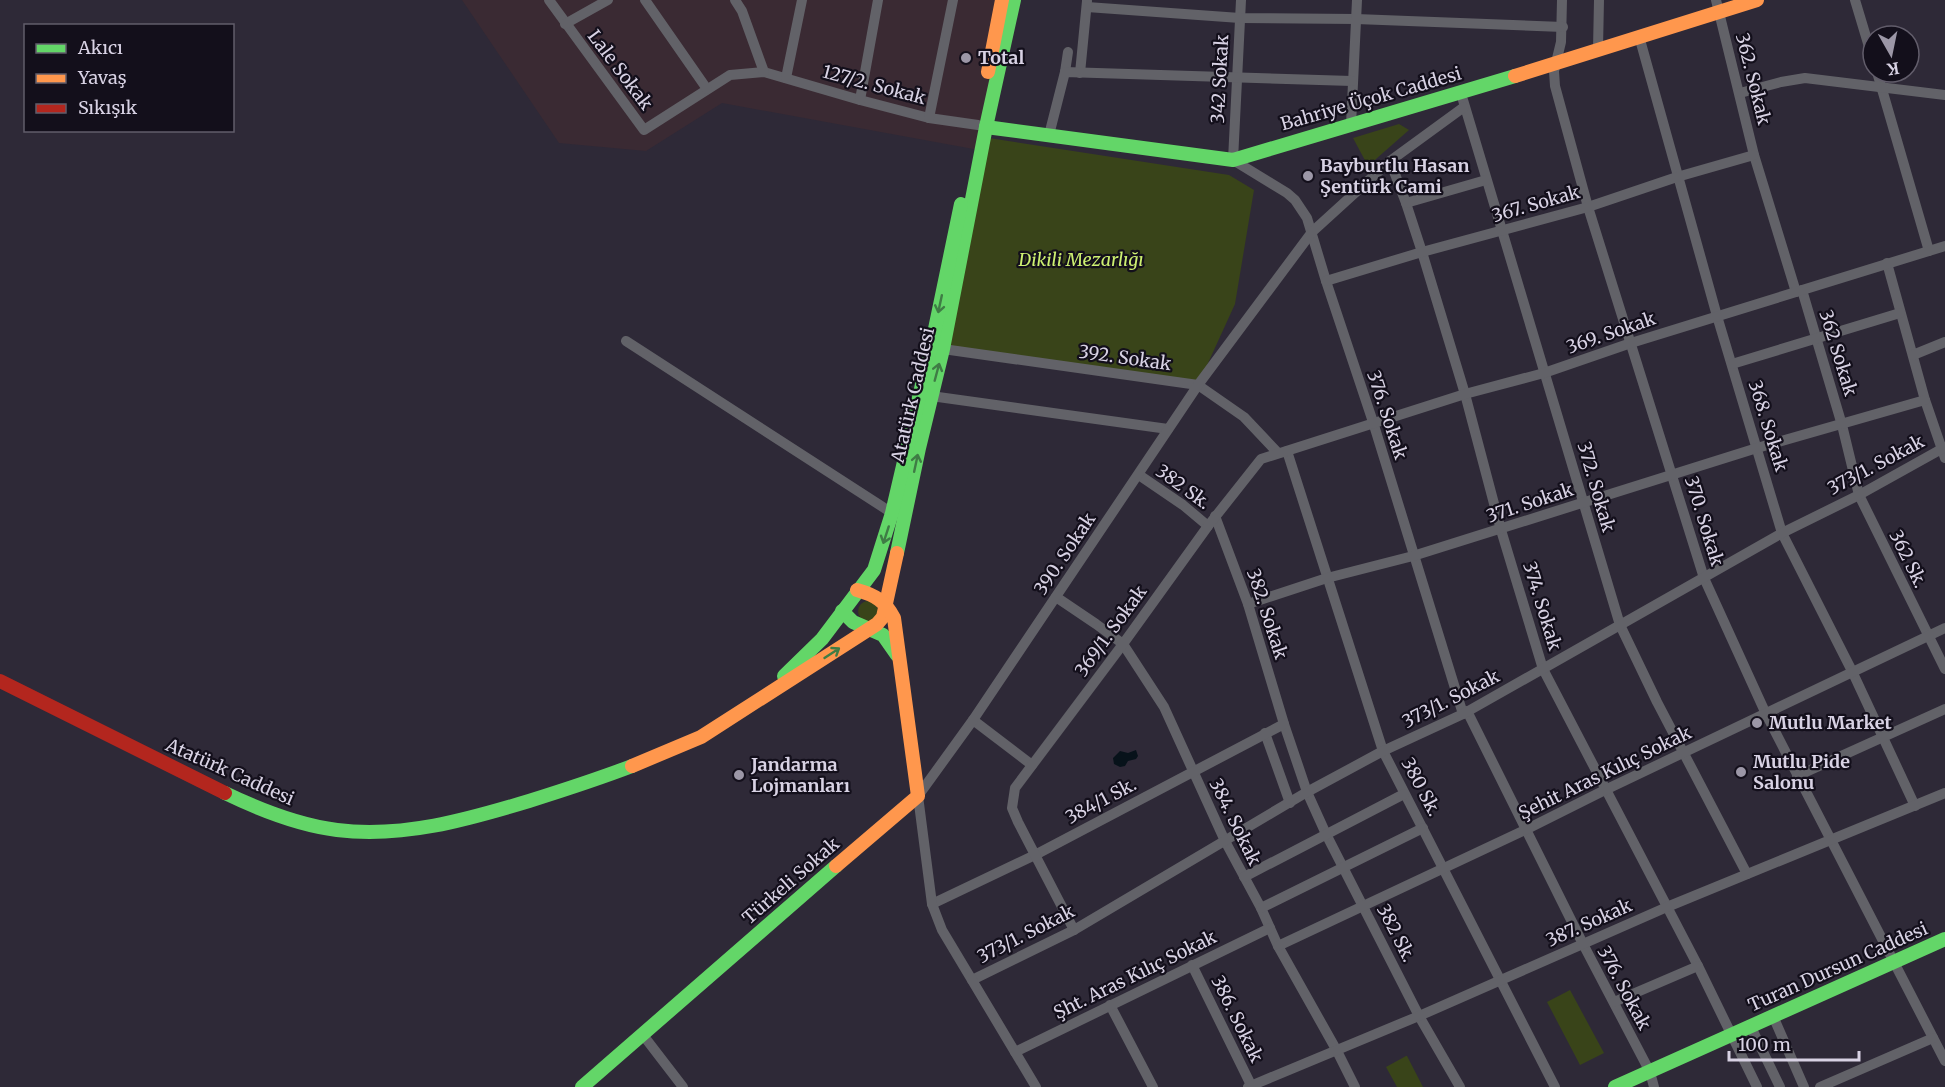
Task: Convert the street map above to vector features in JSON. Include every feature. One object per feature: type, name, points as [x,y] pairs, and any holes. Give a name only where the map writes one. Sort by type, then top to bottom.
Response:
[{"type":"main road","name":"Atatürk Caddesi","points":[[0,681],[254,806],[304,823],[335,830],[395,832],[430,828],[468,819],[625,770],[670,752],[701,738],[868,630],[883,617],[887,603],[943,349],[1002,0]]},
{"type":"main road","name":"Atatürk Caddesi","points":[[730,718],[770,688],[822,639],[874,570],[892,513],[982,126],[1014,0]]},
{"type":"main road","name":"Bahriye Üçok Caddesi","points":[[982,126],[1233,160],[1555,64],[1639,36],[1717,6],[1757,0]]},
{"type":"main road","points":[[857,590],[876,596],[887,603],[894,618],[918,796]]},
{"type":"main road","points":[[842,611],[853,622],[883,635],[899,657]]},
{"type":"main road","name":"Türkeli Sokak","points":[[582,1087],[918,796]]},
{"type":"main road","name":"Turan Dursun Caddesi","points":[[1615,1087],[1731,1033],[1945,939]]},
{"type":"street","name":"Lale Sokak","points":[[549,0],[644,130]]},
{"type":"street","points":[[565,24],[608,0]]},
{"type":"street","points":[[645,0],[707,89]]},
{"type":"street","points":[[735,0],[742,10],[764,72]]},
{"type":"street","points":[[786,78],[802,0]]},
{"type":"street","points":[[860,100],[878,0]]},
{"type":"street","points":[[929,118],[953,0]]},
{"type":"street","name":"342 Sokak","points":[[1233,160],[1241,0]]},
{"type":"street","points":[[1351,124],[1357,0]]},
{"type":"street","name":"370. Sokak","points":[[1563,0],[1563,27],[1560,50],[1555,64],[1555,86],[1588,207],[1704,578],[1766,714],[1945,1061]]},
{"type":"street","points":[[1598,49],[1599,0]]},
{"type":"street","points":[[1855,0],[1862,24]]},
{"type":"street","points":[[1080,73],[1087,4],[1240,18],[1356,19],[1563,27]]},
{"type":"street","name":"362. Sokak","points":[[1717,6],[1754,155],[1799,291]]},
{"type":"street","name":"368. Sokak","points":[[1639,36],[1677,177],[1782,533],[1852,671],[1915,806]]},
{"type":"street","points":[[1049,135],[1068,52]]},
{"type":"street","name":"127/2. Sokak","points":[[644,130],[730,75],[764,72],[929,118],[982,126]]},
{"type":"street","points":[[1065,72],[1352,81]]},
{"type":"street","points":[[1740,93],[1804,78],[1945,95]]},
{"type":"street","points":[[1880,84],[1929,251]]},
{"type":"street","name":"372. Sokak","points":[[1462,91],[1464,107],[1620,625],[1747,874]]},
{"type":"street","name":"390. Sokak","points":[[918,796],[973,720],[1198,385],[1312,232],[1390,161],[1464,107]]},
{"type":"street","name":"367. Sokak","points":[[1326,281],[1422,252],[1588,207],[1677,177],[1754,155]]},
{"type":"street","name":"376. Sokak","points":[[1233,160],[1287,193],[1303,210],[1312,232],[1413,556],[1465,713],[1650,1072],[1654,1087]]},
{"type":"street","name":"374. Sokak","points":[[1390,161],[1422,252],[1543,669],[1698,966],[1757,1087]]},
{"type":"street","points":[[1406,203],[1486,180]]},
{"type":"street","name":"369. Sokak","points":[[1282,452],[1464,394],[1544,373],[1631,342],[1945,246]]},
{"type":"street","points":[[1887,263],[1925,400],[1944,451]]},
{"type":"street","name":"362 Sokak","points":[[1799,291],[1817,339],[1859,495]]},
{"type":"street","points":[[1732,364],[1900,313]]},
{"type":"street","points":[[626,341],[892,513]]},
{"type":"street","points":[[1913,356],[1945,342]]},
{"type":"street","name":"392. Sokak","points":[[943,349],[1198,385],[1244,417],[1282,452]]},
{"type":"street","points":[[931,396],[1168,429]]},
{"type":"street","name":"371. Sokak","points":[[1248,604],[1327,578],[1501,530],[1757,448],[1925,400]]},
{"type":"street","name":"373/1. Sokak","points":[[972,980],[1074,930],[1308,792],[1383,751],[1465,713],[1782,533],[1944,451]]},
{"type":"street","name":"369/1. Sokak","points":[[1074,930],[1012,808],[1015,788],[1123,644],[1208,525],[1257,463],[1268,456],[1282,452]]},
{"type":"street","name":"380 Sk.","points":[[1282,452],[1327,578],[1383,751],[1555,1087]]},
{"type":"street","name":"382 Sk.","points":[[1139,475],[1208,525]]},
{"type":"street","name":"362 Sk.","points":[[1859,495],[1945,669]]},
{"type":"street","name":"382. Sokak","points":[[1215,516],[1248,604],[1284,724],[1308,792]]},
{"type":"street","name":"384. Sokak","points":[[1056,597],[1123,644],[1164,707],[1225,841],[1261,908],[1278,946],[1355,1087]]},
{"type":"street","name":"Şehit Aras Kılıç Sokak","points":[[1278,946],[1945,628]]},
{"type":"street","points":[[1797,776],[1945,709]]},
{"type":"street","points":[[973,720],[1032,765]]},
{"type":"street","name":"384/1 Sk.","points":[[932,904],[1035,855],[1284,724]]},
{"type":"street","points":[[1265,733],[1290,803]]},
{"type":"street","name":"382 Sk.","points":[[1308,792],[1326,834],[1419,1016],[1460,1087]]},
{"type":"street","name":"387. Sokak","points":[[1250,1087],[1667,907],[1945,793]]},
{"type":"street","points":[[1244,877],[1404,794]]},
{"type":"street","points":[[918,796],[932,904],[942,930],[1036,1087]]},
{"type":"street","points":[[1261,908],[1423,828]]},
{"type":"street","name":"Şht. Aras Kılıç Sokak","points":[[1015,1052],[1270,928]]},
{"type":"street","name":"386. Sokak","points":[[1192,965],[1250,1087]]},
{"type":"street","points":[[1614,1002],[1698,966]]},
{"type":"street","points":[[1110,1005],[1153,1087]]},
{"type":"street","points":[[1773,1016],[1804,1087]]},
{"type":"street","points":[[1750,1026],[1780,1087]]},
{"type":"street","points":[[643,1035],[682,1087]]},
{"type":"street","points":[[1820,1087],[1933,1038]]},
{"type":"shaded area","points":[[462,0],[1015,0],[979,150],[722,103],[646,151],[559,143]]},
{"type":"shaded area","points":[[1136,750],[1138,756],[1136,759],[1128,761],[1125,766],[1120,767],[1114,764],[1113,758],[1120,751],[1128,753]]},
{"type":"green space","points":[[1399,124],[1409,130],[1368,166],[1353,138]]},
{"type":"green space","name":"Dikili Mezarlığı","points":[[989,138],[1229,175],[1254,190],[1235,304],[1198,385],[948,350]]},
{"type":"green space","points":[[868,601],[875,604],[878,611],[875,618],[868,621],[861,618],[858,611],[861,604]]},
{"type":"green space","points":[[1570,990],[1604,1053],[1580,1065],[1547,1002]]},
{"type":"green space","points":[[1406,1056],[1423,1087],[1397,1087],[1386,1067]]},
{"type":"traffic: fast","points":[[897,553],[943,349],[986,127],[1014,0]]},
{"type":"traffic: fast","points":[[986,127],[1233,160],[1515,76]]},
{"type":"traffic: fast","points":[[784,676],[822,639],[874,570],[892,513],[935,329],[961,204]]},
{"type":"traffic: fast","points":[[842,611],[853,622],[883,635],[897,655]]},
{"type":"traffic: fast","points":[[225,793],[266,811],[308,825],[337,830],[386,832],[434,826],[482,815],[632,766]]},
{"type":"traffic: fast","points":[[582,1087],[836,866]]},
{"type":"traffic: fast","points":[[1615,1087],[1945,939]]},
{"type":"traffic: slow","points":[[988,72],[1002,0]]},
{"type":"traffic: slow","points":[[1515,76],[1757,0]]},
{"type":"traffic: slow","points":[[632,766],[701,737],[877,624],[883,617],[897,553]]},
{"type":"traffic: slow","points":[[836,866],[918,796],[894,618],[879,600],[857,590]]},
{"type":"traffic: jam","points":[[0,681],[225,793]]},
{"type":"place","name":"Total","points":[[966,58]]},
{"type":"place","name":"Bayburtlu Hasan Şentürk Cami","points":[[1308,176]]},
{"type":"place","name":"Mutlu Market","points":[[1757,723]]},
{"type":"place","name":"Mutlu Pide Salonu","points":[[1741,772]]},
{"type":"place","name":"Jandarma Lojmanları","points":[[739,775]]}]
